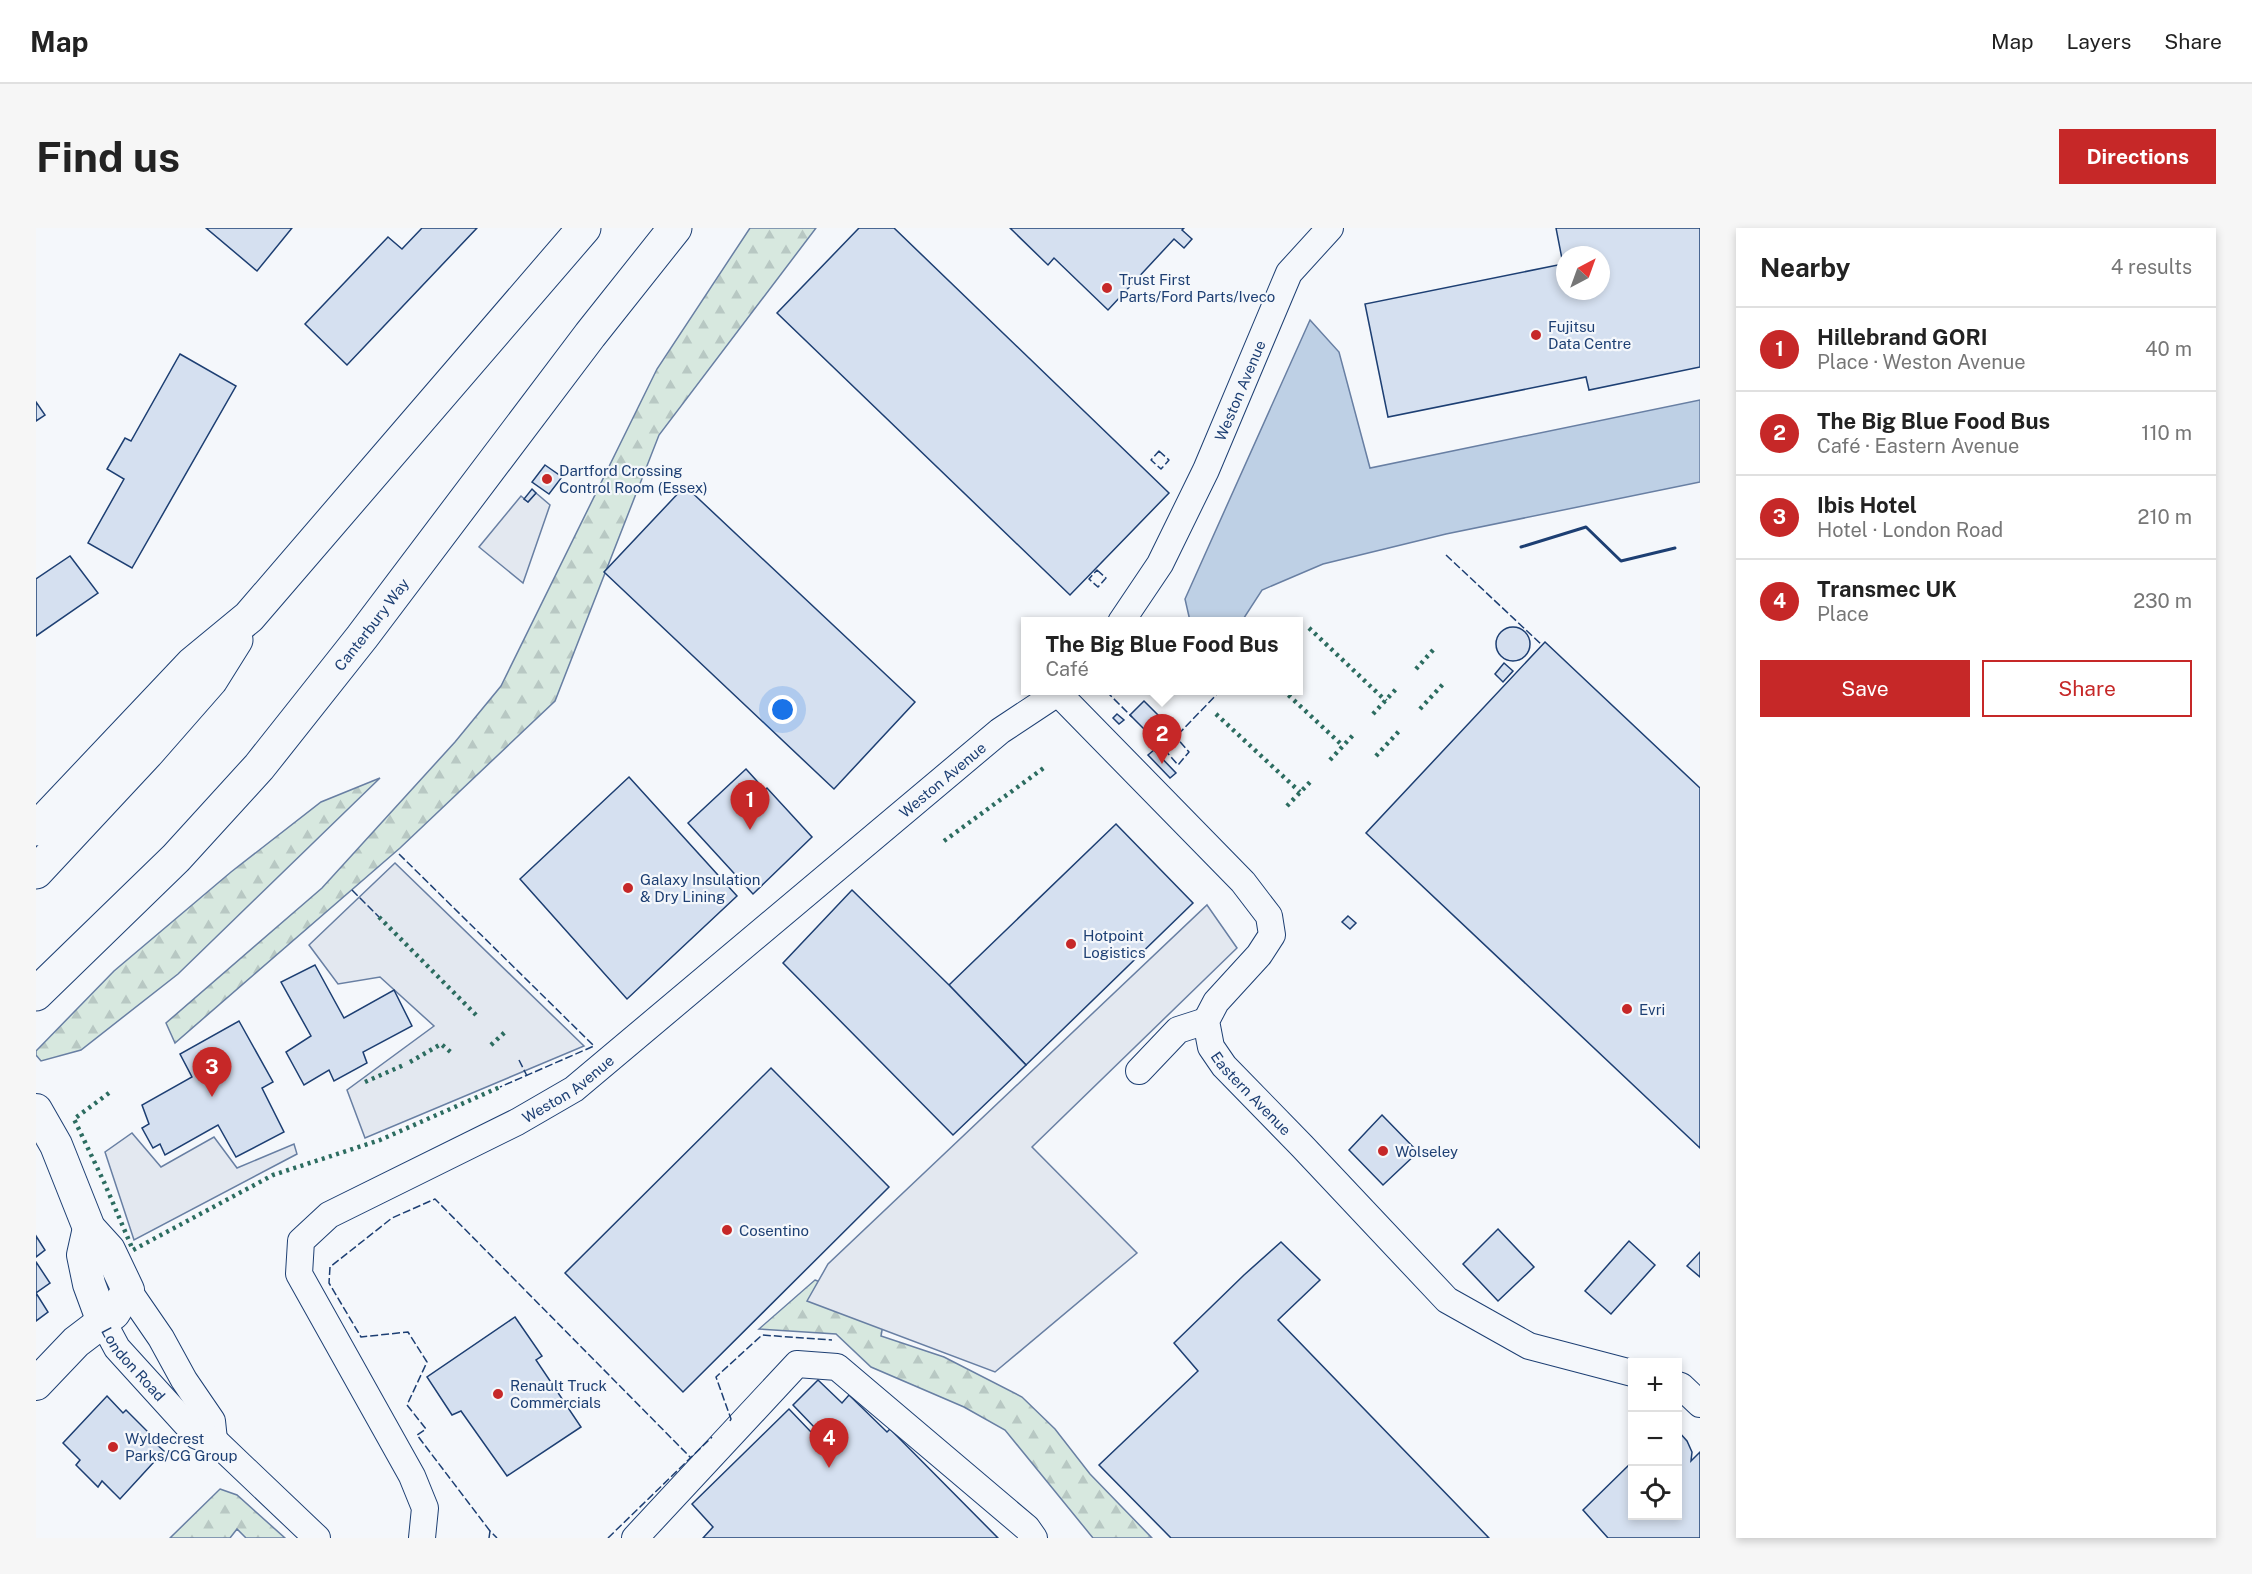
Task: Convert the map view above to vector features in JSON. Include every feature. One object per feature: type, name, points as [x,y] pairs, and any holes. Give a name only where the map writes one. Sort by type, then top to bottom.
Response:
[{"type":"highway","points":[[36,829],[192,664],[249,617],[584,228]]},
{"type":"highway","name":"Canterbury Way","points":[[36,994],[176,858],[258,767],[362,637],[590,335],[675,228]]},
{"type":"highway","points":[[36,872],[147,753],[211,680],[249,617]]},
{"type":"main road","name":"London Road","points":[[36,1110],[56,1145],[89,1228],[109,1250],[128,1290]]},
{"type":"main road","name":"London Road","points":[[89,1228],[83,1255],[89,1284],[103,1322]]},
{"type":"main road","points":[[36,1384],[76,1342],[114,1313],[128,1290]]},
{"type":"street","name":"Weston Avenue","points":[[1124,617],[1160,564],[1206,470],[1289,273],[1330,228]]},
{"type":"street","name":"Weston Avenue","points":[[422,1538],[425,1508],[412,1476],[299,1274],[301,1241],[329,1215],[516,1122],[574,1089],[1000,731],[1055,695]]},
{"type":"street","points":[[1063,695],[1243,882],[1269,916],[1272,935],[1259,955],[1216,1002],[1206,1021],[1178,1030],[1139,1071]]},
{"type":"street","name":"Eastern Avenue","points":[[1206,1021],[1211,1047],[1224,1066],[1447,1300],[1529,1346],[1628,1372]]},
{"type":"street","name":"London Road","points":[[128,1290],[161,1338],[184,1380],[212,1421],[214,1440]]},
{"type":"street","name":"London Road","points":[[103,1322],[117,1348],[197,1436],[214,1440],[317,1538]]},
{"type":"street","points":[[635,1538],[797,1364],[837,1367],[1027,1528],[1034,1538]]},
{"type":"street","points":[[1682,1387],[1700,1404]]},
{"type":"green space","points":[[750,228],[816,228],[659,435],[555,701],[400,848],[175,1043],[166,1023],[322,888],[455,742],[501,686],[657,369]]},
{"type":"green space","points":[[380,778],[178,974],[81,1050],[41,1061],[36,1055],[36,1051],[114,971],[231,872],[321,802]]},
{"type":"green space","points":[[815,1280],[886,1308],[881,1336],[944,1357],[1022,1397],[1055,1429],[1090,1474],[1152,1538],[1093,1538],[1005,1430],[964,1407],[871,1367],[836,1334],[759,1329]]},
{"type":"green space","points":[[220,1489],[237,1495],[285,1538],[246,1538],[237,1529],[230,1538],[170,1538]]},
{"type":"shaded area","points":[[536,493],[550,505],[523,583],[479,547],[521,496],[528,502]]},
{"type":"shaded area","points":[[395,863],[584,1046],[365,1138],[347,1090],[434,1026],[380,977],[338,984],[309,945]]},
{"type":"shaded area","points":[[1207,905],[1237,948],[1032,1147],[1137,1253],[995,1372],[807,1301],[828,1264]]},
{"type":"shaded area","points":[[132,1133],[161,1167],[214,1137],[237,1168],[294,1144],[297,1154],[134,1240],[105,1152]]},
{"type":"water","points":[[1310,320],[1339,352],[1370,468],[1700,400],[1700,482],[1446,534],[1323,564],[1262,590],[1245,617],[1189,617],[1185,599]]},
{"type":"building","points":[[206,228],[292,228],[257,271]]},
{"type":"building","points":[[422,228],[477,228],[347,365],[305,324],[388,237],[402,249]]},
{"type":"building","points":[[859,228],[894,228],[1169,493],[1070,595],[777,313]]},
{"type":"building","name":"Trust First Parts/Ford Parts/Iveco","points":[[1010,228],[1184,228],[1182,230],[1192,239],[1184,248],[1174,239],[1108,310],[1054,258],[1048,265]]},
{"type":"building","name":"Fujitsu Data Centre","points":[[1556,228],[1700,228],[1700,367],[1589,390],[1586,377],[1388,417],[1365,304],[1556,265],[1556,300],[1610,300],[1610,246],[1560,246]]},
{"type":"building","points":[[180,354],[236,386],[132,568],[88,543],[124,479],[107,469],[125,438],[131,441]]},
{"type":"building","points":[[36,402],[45,415],[36,421]]},
{"type":"building","name":"Dartford Crossing Control Room (Essex)","points":[[545,465],[562,477],[549,494],[532,482]]},
{"type":"building","points":[[685,486],[915,702],[834,789],[604,572]]},
{"type":"building","points":[[532,489],[536,493],[528,502],[524,499]]},
{"type":"building","points":[[70,556],[98,593],[36,636],[36,579]]},
{"type":"building","points":[[1513,627],[1525,632],[1530,644],[1525,656],[1513,661],[1501,656],[1496,644],[1501,632]]},
{"type":"building","name":"Evri","points":[[1545,642],[1700,788],[1700,1148],[1366,833]]},
{"type":"building","points":[[1504,663],[1513,671],[1503,682],[1495,674]]},
{"type":"building","points":[[1144,701],[1162,719],[1148,733],[1130,715]]},
{"type":"building","points":[[1117,714],[1124,720],[1119,724],[1113,718]]},
{"type":"building","points":[[1154,750],[1176,773],[1170,778],[1148,755]]},
{"type":"building","points":[[746,769],[765,790],[767,788],[812,837],[753,894],[688,823]]},
{"type":"building","name":"Galaxy Insulation & Dry Lining","points":[[629,777],[737,896],[627,999],[520,879]]},
{"type":"building","name":"Hotpoint Logistics","points":[[1116,824],[1193,903],[1026,1065],[949,985]]},
{"type":"building","points":[[852,890],[949,985],[1026,1065],[953,1135],[783,963]]},
{"type":"building","points":[[1348,916],[1356,923],[1350,929],[1342,922]]},
{"type":"building","points":[[315,965],[344,1018],[394,990],[412,1026],[363,1052],[367,1063],[334,1081],[329,1070],[304,1085],[286,1052],[311,1036],[281,982]]},
{"type":"building","points":[[239,1021],[273,1082],[262,1088],[284,1132],[236,1157],[218,1125],[165,1155],[160,1144],[153,1148],[142,1128],[149,1124],[142,1105],[192,1077],[180,1054]]},
{"type":"building","name":"Cosentino","points":[[771,1068],[889,1187],[683,1392],[565,1273]]},
{"type":"building","name":"Wolseley","points":[[1382,1115],[1418,1152],[1383,1185],[1349,1150]]},
{"type":"building","points":[[1498,1229],[1534,1267],[1498,1301],[1463,1264]]},
{"type":"building","points":[[36,1236],[45,1250],[36,1257]]},
{"type":"building","points":[[1629,1241],[1655,1265],[1611,1314],[1585,1291]]},
{"type":"building","points":[[1281,1242],[1320,1280],[1278,1320],[1489,1538],[1171,1538],[1099,1465],[1198,1371],[1174,1343]]},
{"type":"building","points":[[1700,1252],[1700,1277],[1687,1266]]},
{"type":"building","points":[[36,1262],[50,1283],[36,1293]]},
{"type":"building","points":[[36,1293],[48,1312],[36,1321]]},
{"type":"building","name":"Renault Truck Commercials","points":[[515,1317],[542,1356],[536,1360],[581,1427],[507,1476],[461,1411],[452,1415],[427,1377]]},
{"type":"building","points":[[818,1380],[842,1403],[849,1395],[887,1432],[890,1429],[998,1538],[703,1538],[713,1527],[692,1504],[789,1409],[811,1432],[815,1428],[793,1405]]},
{"type":"building","name":"Wyldecrest Parks/CG Group","points":[[107,1396],[123,1413],[126,1410],[149,1433],[147,1436],[164,1451],[120,1499],[102,1481],[98,1487],[76,1465],[80,1460],[63,1443]]},
{"type":"building","points":[[1682,1435],[1692,1452],[1691,1461],[1700,1452],[1700,1538],[1608,1538],[1583,1510],[1628,1466],[1628,1520],[1682,1520]]},
{"type":"hedge","points":[[1309,628],[1386,701]]},
{"type":"hedge","points":[[1416,669],[1434,649]]},
{"type":"hedge","points":[[1420,709],[1444,683]]},
{"type":"hedge","points":[[1373,714],[1397,688]]},
{"type":"hedge","points":[[1288,695],[1343,746]]},
{"type":"hedge","points":[[1216,714],[1300,792]]},
{"type":"hedge","points":[[1376,756],[1401,729]]},
{"type":"hedge","points":[[1330,760],[1355,733]]},
{"type":"hedge","points":[[944,841],[1045,767]]},
{"type":"hedge","points":[[1287,806],[1312,780]]},
{"type":"hedge","points":[[379,917],[476,1015]]},
{"type":"hedge","points":[[491,1045],[505,1032]]},
{"type":"hedge","points":[[410,1062],[441,1044],[453,1054]]},
{"type":"hedge","points":[[365,1082],[406,1064]]},
{"type":"hedge","points":[[109,1093],[74,1119],[133,1250],[273,1175],[380,1140],[500,1087]]},
{"type":"fence","points":[[1159,451],[1169,460],[1161,469],[1151,460],[1159,451]]},
{"type":"fence","points":[[1446,555],[1542,645]]},
{"type":"fence","points":[[1097,570],[1106,578],[1098,587],[1089,579],[1097,570]]},
{"type":"fence","points":[[1110,695],[1132,717]]},
{"type":"fence","points":[[1147,732],[1164,749],[1216,695]]},
{"type":"fence","points":[[1164,749],[1178,765],[1189,752],[1176,737]]},
{"type":"fence","points":[[399,854],[594,1046],[500,1087]]},
{"type":"fence","points":[[352,890],[379,917]]},
{"type":"fence","points":[[519,1060],[527,1076]]},
{"type":"fence","points":[[490,1531],[417,1435],[426,1429],[407,1405],[427,1362],[408,1332],[361,1337],[329,1283],[330,1267],[392,1218],[435,1199],[691,1458]]},
{"type":"fence","points":[[730,1421],[716,1377],[762,1335],[832,1340]]},
{"type":"fence","points":[[608,1538],[712,1437]]},
{"type":"fence","points":[[489,1538],[490,1531],[497,1538]]},
{"type":"wall","points":[[1521,547],[1586,527],[1621,561],[1675,548]]},
{"type":"place","name":"Trust First Parts/Ford Parts/Iveco","points":[[1107,288]]},
{"type":"place","name":"Fujitsu Data Centre","points":[[1536,335]]},
{"type":"place","name":"Dartford Crossing Control Room (Essex)","points":[[547,479]]},
{"type":"place","name":"The Big Blue Food Bus","points":[[1162,764]]},
{"type":"place","name":"Hillebrand GORI","points":[[750,830]]},
{"type":"place","name":"Galaxy Insulation & Dry Lining","points":[[628,888]]},
{"type":"place","name":"Hotpoint Logistics","points":[[1071,944]]},
{"type":"place","name":"Evri","points":[[1627,1009]]},
{"type":"place","name":"Ibis Hotel","points":[[212,1097]]},
{"type":"place","name":"Wolseley","points":[[1383,1151]]},
{"type":"place","name":"Cosentino","points":[[727,1230]]},
{"type":"place","name":"Renault Truck Commercials","points":[[498,1394]]},
{"type":"place","name":"Wyldecrest Parks/CG Group","points":[[113,1447]]},
{"type":"place","name":"Transmec UK","points":[[829,1468]]}]
